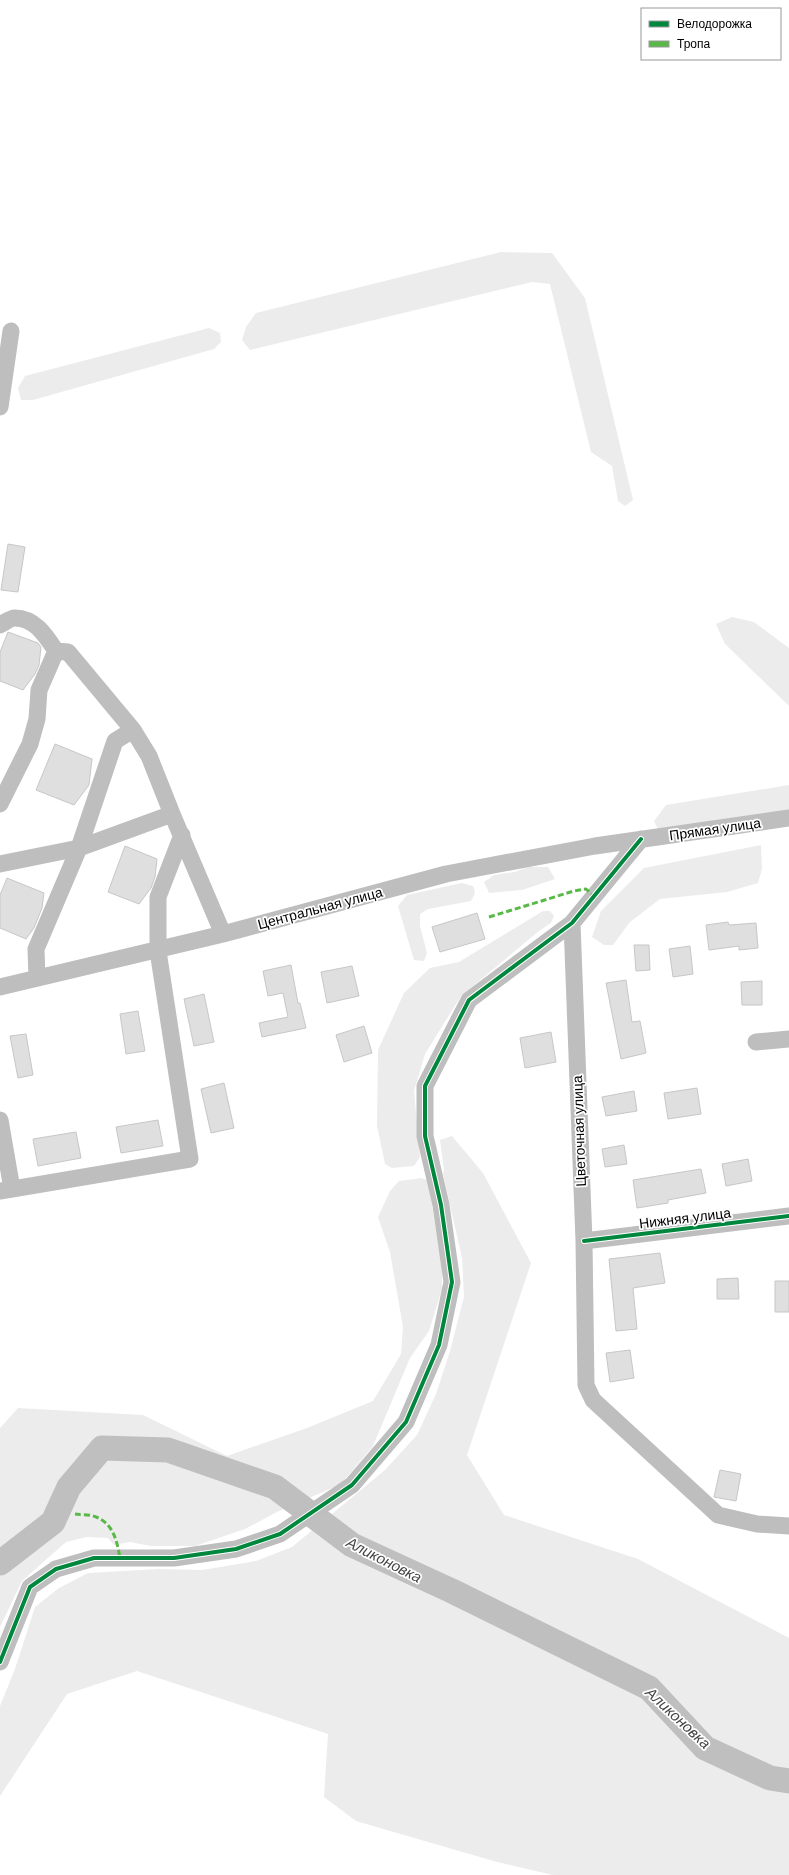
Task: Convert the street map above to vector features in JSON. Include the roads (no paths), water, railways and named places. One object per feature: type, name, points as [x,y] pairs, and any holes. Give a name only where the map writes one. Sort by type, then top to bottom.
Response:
[{"type":"street","points":[[0,407],[11,331]]},
{"type":"street","points":[[0,625],[13,618],[29,621],[44,632],[56,651]]},
{"type":"street","points":[[56,651],[68,652],[133,730],[149,756],[223,934]]},
{"type":"street","points":[[0,804],[30,744],[38,719],[39,690],[56,651]]},
{"type":"street","points":[[37,978],[36,949],[79,848],[115,741],[133,730]]},
{"type":"street","points":[[0,864],[79,848],[172,814]]},
{"type":"street","name":"Прямая улица","points":[[641,839],[789,818]]},
{"type":"street","points":[[0,1120],[6,1190],[190,1159],[158,950],[158,897],[182,836]]},
{"type":"street","points":[[0,1662],[30,1587],[56,1569],[94,1558],[174,1558],[236,1549],[280,1534],[352,1485],[406,1422],[439,1345],[452,1282],[441,1205],[426,1136],[425,1086],[469,1000],[572,923],[641,839]]},
{"type":"street","name":"Центральная улица","points":[[0,987],[223,934],[446,874],[595,846],[641,839]]},
{"type":"street","name":"Цветочная улица","points":[[572,923],[584,1241],[586,1385],[593,1400],[718,1515],[757,1524],[789,1526]]},
{"type":"street","points":[[756,1042],[789,1039]]},
{"type":"street","name":"Нижняя улица","points":[[584,1241],[789,1216]]},
{"type":"waterway","name":"Аликоновка","points":[[0,1563],[53,1522],[69,1487],[102,1448],[168,1450],[275,1487],[352,1545],[452,1591],[649,1688],[705,1748],[770,1778],[789,1781]]}]
